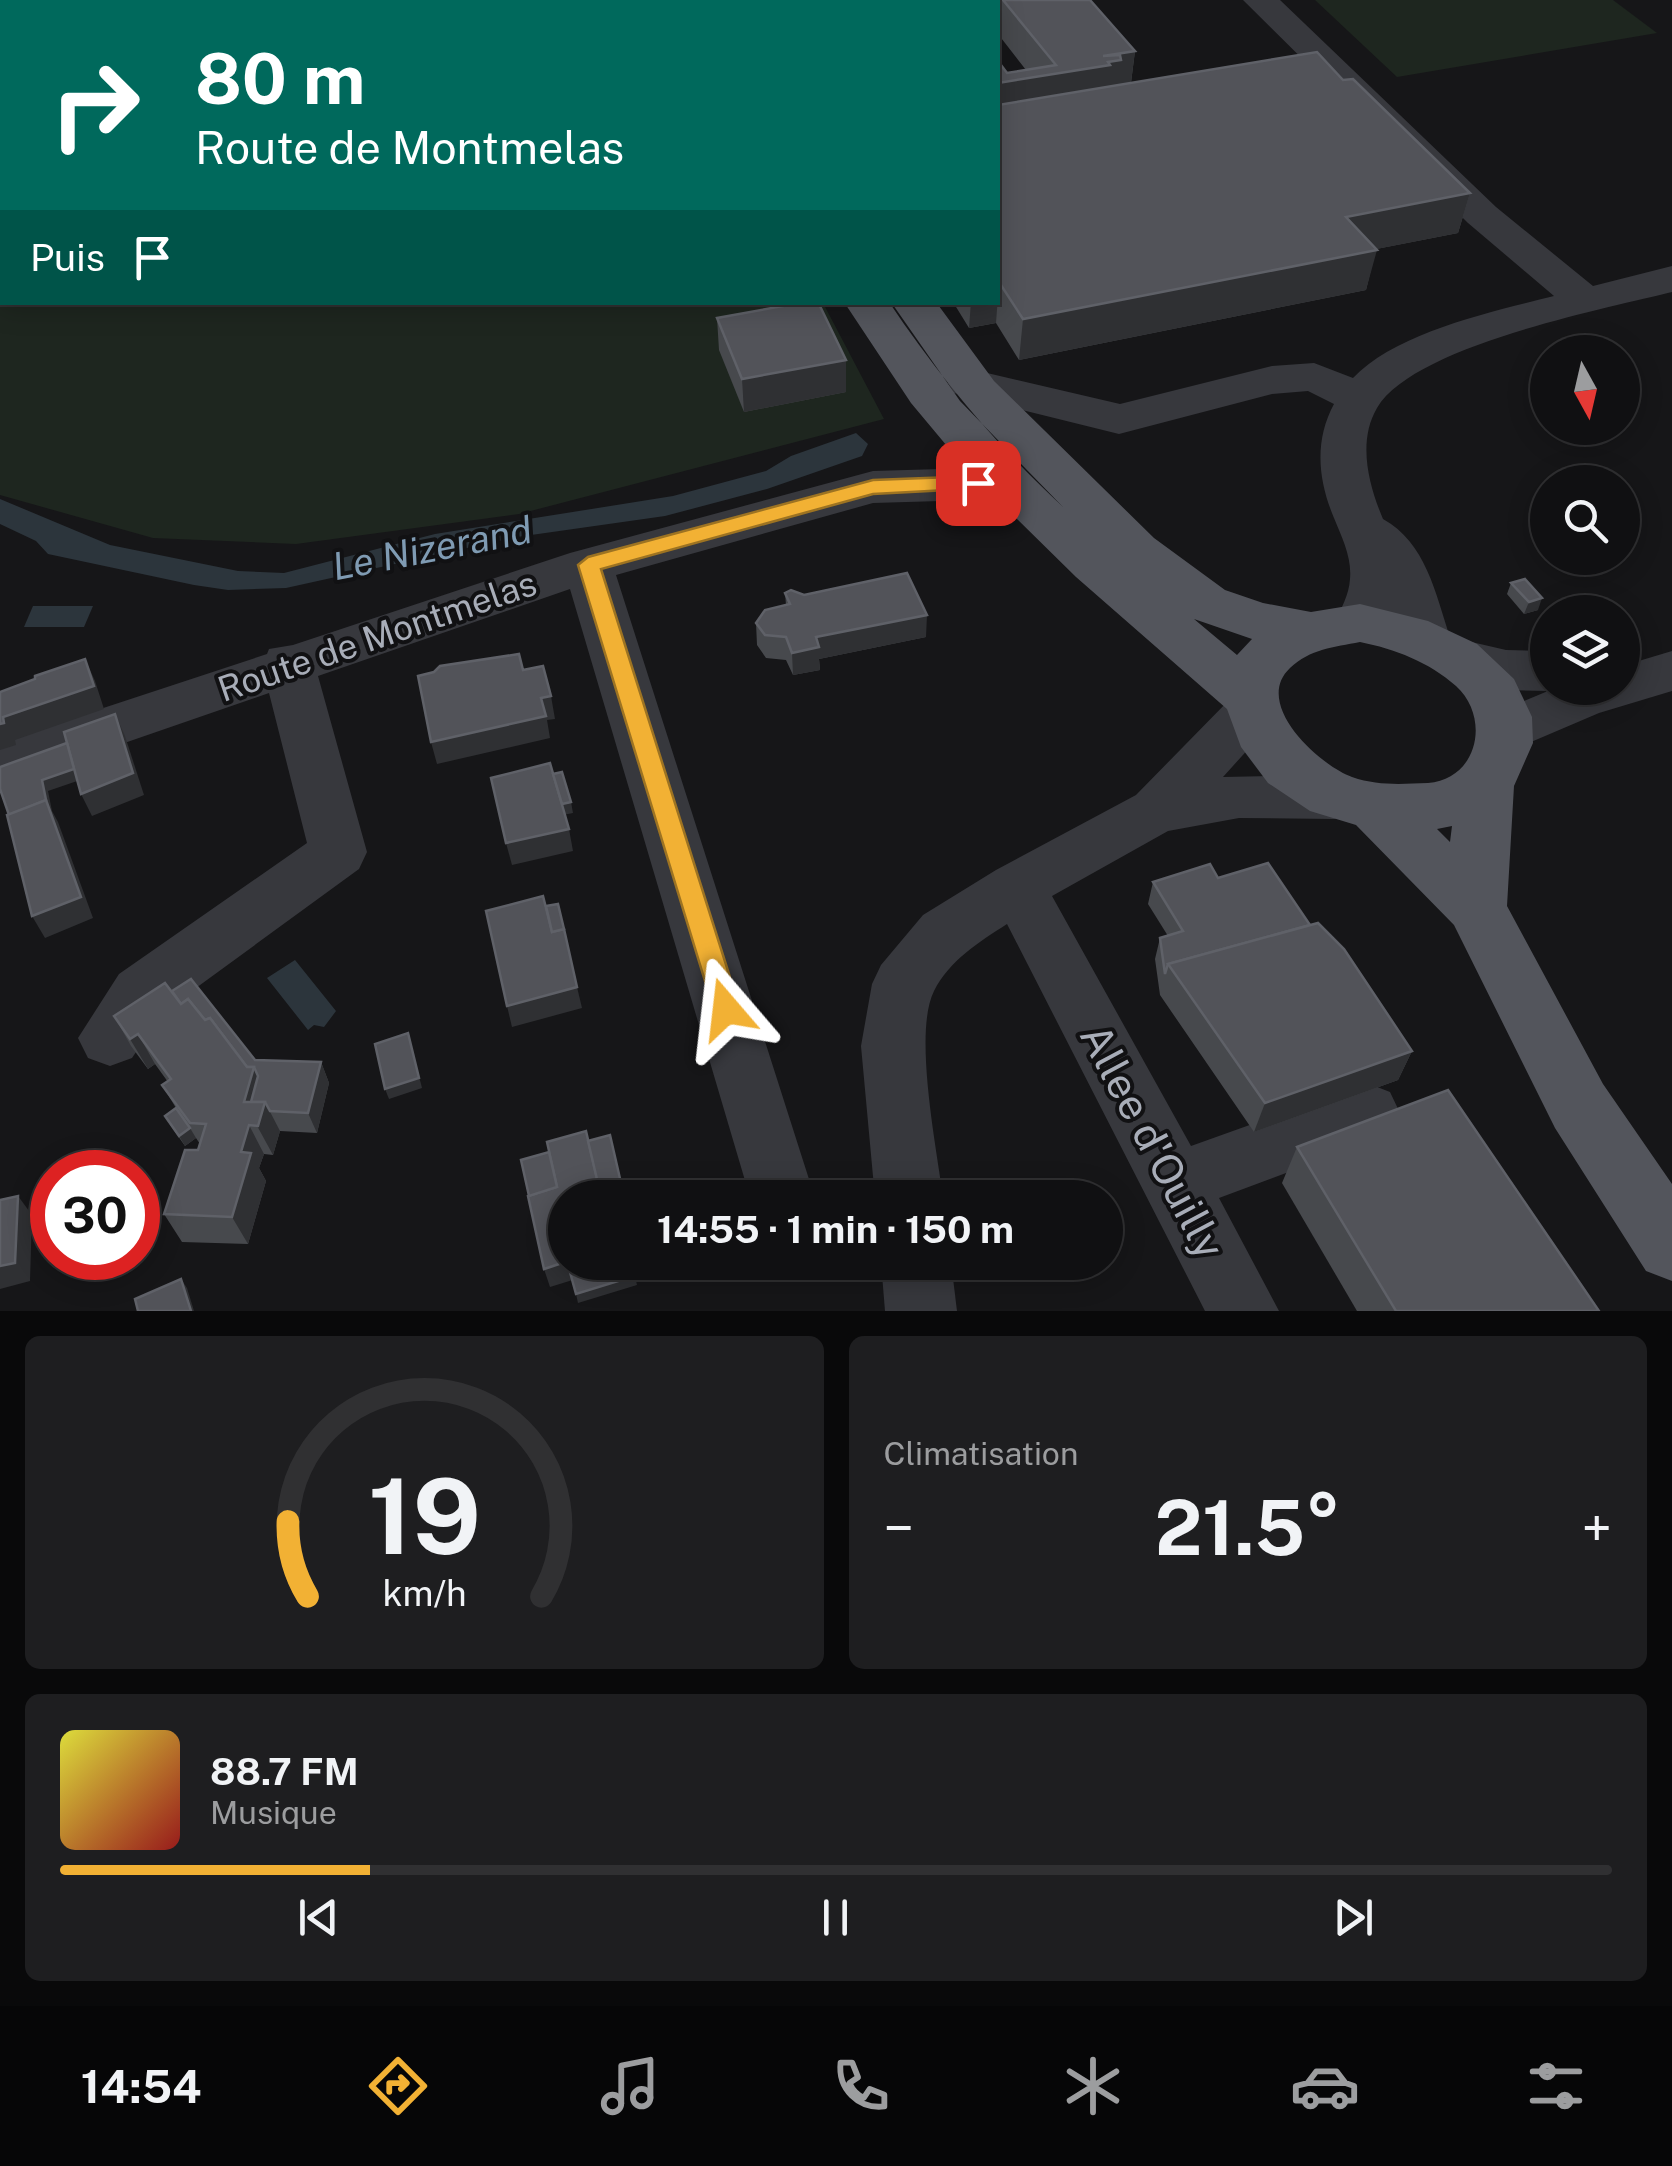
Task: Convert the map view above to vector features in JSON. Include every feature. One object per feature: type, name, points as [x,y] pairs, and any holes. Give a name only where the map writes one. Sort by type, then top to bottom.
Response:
[{"type":"main road","points":[[869,305],[979,423],[1090,562],[1251,704]]},
{"type":"main road","points":[[915,305],[979,423],[1175,583],[1206,603],[1257,621],[1306,630],[1360,623],[1440,647],[1480,678],[1498,704],[1476,907]]},
{"type":"main road","points":[[1306,630],[1283,641],[1265,656],[1254,674],[1251,704],[1260,736],[1302,780],[1356,803],[1420,810],[1457,802],[1495,758]]},
{"type":"main road","points":[[1356,803],[1476,907],[1579,1106],[1672,1246]]},
{"type":"street","points":[[1260,0],[1482,214],[1587,302]]},
{"type":"street","points":[[1530,671],[1506,670],[1440,647],[1403,570],[1346,483],[1343,440],[1358,398],[1390,369],[1435,346],[1672,280]]},
{"type":"street","name":"Route de Montmelas","points":[[0,764],[288,663],[588,565],[873,487],[979,423],[1072,404],[1118,419],[1272,380],[1314,378],[1358,398]]},
{"type":"street","points":[[1354,499],[1376,567],[1376,596],[1360,623]]},
{"type":"street","points":[[588,565],[779,1180]]},
{"type":"street","points":[[110,1038],[141,993],[338,852],[288,663]]},
{"type":"street","points":[[1640,671],[1672,671],[1640,681]]},
{"type":"street","points":[[907,1180],[893,1046],[904,984],[944,933],[1017,887],[1156,810],[1251,704]]},
{"type":"street","points":[[1495,758],[1572,705]]},
{"type":"street","points":[[1156,810],[1239,796],[1356,803]]},
{"type":"street","name":"Allee d'Ouilly","points":[[1017,887],[1243,1311]]},
{"type":"street","points":[[1175,1184],[1367,1113]]},
{"type":"street","points":[[918,1280],[921,1311]]},
{"type":"shaded area","points":[[1315,0],[1613,0],[1657,33],[1397,77]]},
{"type":"shaded area","points":[[0,305],[824,305],[884,419],[519,514],[296,544],[153,538],[0,495]]},
{"type":"water","name":"Le Nizerand","points":[[856,433],[868,444],[862,456],[767,489],[665,516],[517,537],[286,588],[228,590],[48,554],[36,541],[0,524],[0,499],[110,545],[238,571],[284,573],[435,534],[673,496],[766,471],[791,456]]},
{"type":"water","points":[[33,606],[93,606],[84,627],[24,627]]},
{"type":"water","points":[[295,960],[336,1011],[324,1027],[314,1025],[308,1030],[267,978]]},
{"type":"building","points":[[1003,0],[1090,0],[1135,51],[1103,56],[1120,55],[1121,60],[1108,62],[1110,65],[1000,83],[1000,64],[1007,73],[1056,65]]},
{"type":"building","points":[[1317,52],[1343,80],[1353,79],[1470,193],[1346,217],[1377,250],[1023,319],[1000,284],[1000,105]]},
{"type":"building","points":[[788,305],[819,305],[846,360],[742,379],[717,318]]},
{"type":"building","points":[[907,573],[927,615],[816,637],[819,647],[792,653],[786,637],[765,635],[756,623],[765,610],[790,604],[785,593],[791,590],[804,595]]},
{"type":"building","points":[[1525,579],[1539,595],[1530,595],[1529,602],[1511,583]]},
{"type":"building","points":[[519,654],[523,670],[543,666],[551,696],[541,698],[546,716],[431,742],[418,676],[440,666]]},
{"type":"building","points":[[85,659],[94,686],[3,717],[4,723],[0,724],[0,692]]},
{"type":"building","points":[[115,714],[133,773],[81,794],[64,732]]},
{"type":"building","points":[[67,743],[74,769],[42,780],[46,800],[9,815],[0,789],[0,767]]},
{"type":"building","points":[[550,763],[569,829],[506,843],[491,778]]},
{"type":"building","points":[[562,772],[571,802],[562,804],[553,774]]},
{"type":"building","points":[[46,800],[81,897],[32,916],[7,815]]},
{"type":"building","points":[[1268,863],[1310,925],[1168,964],[1165,974],[1160,938],[1183,931],[1153,882],[1210,864],[1218,878]]},
{"type":"building","points":[[543,896],[552,932],[564,929],[577,987],[507,1006],[486,911]]},
{"type":"building","points":[[558,904],[564,929],[552,932],[546,906]]},
{"type":"building","points":[[1318,923],[1344,949],[1412,1051],[1265,1103],[1168,964]]},
{"type":"building","points":[[191,979],[255,1060],[321,1062],[308,1113],[270,1111],[265,1102],[251,1102],[258,1076],[254,1067],[247,1067],[210,1018],[205,1020],[188,999],[181,1004],[172,991]]},
{"type":"building","points":[[165,983],[181,1004],[188,999],[205,1020],[210,1018],[247,1067],[254,1067],[244,1102],[265,1102],[258,1126],[249,1125],[241,1152],[251,1153],[232,1217],[164,1214],[185,1150],[198,1150],[206,1124],[190,1123],[162,1085],[171,1079],[138,1034],[130,1039],[114,1016]]},
{"type":"building","points":[[408,1033],[419,1078],[385,1089],[375,1044]]},
{"type":"building","points":[[1448,1090],[1599,1311],[1396,1311],[1297,1147]]},
{"type":"building","points":[[176,1108],[190,1128],[179,1136],[165,1116]]},
{"type":"building","points":[[586,1131],[597,1180],[555,1180],[547,1142]]},
{"type":"building","points":[[610,1135],[620,1180],[597,1180],[588,1141]]},
{"type":"building","points":[[549,1152],[555,1180],[548,1180],[548,1190],[529,1196],[521,1160]]},
{"type":"building","points":[[548,1190],[548,1268],[544,1269],[528,1196]]},
{"type":"building","points":[[18,1196],[15,1263],[0,1266],[0,1200]]},
{"type":"building","points":[[181,1279],[191,1311],[138,1311],[135,1299]]},
{"type":"building","points":[[572,1280],[622,1280],[576,1294]]},
{"type":"route","points":[[726,1009],[588,565],[873,487],[978,483]]}]
